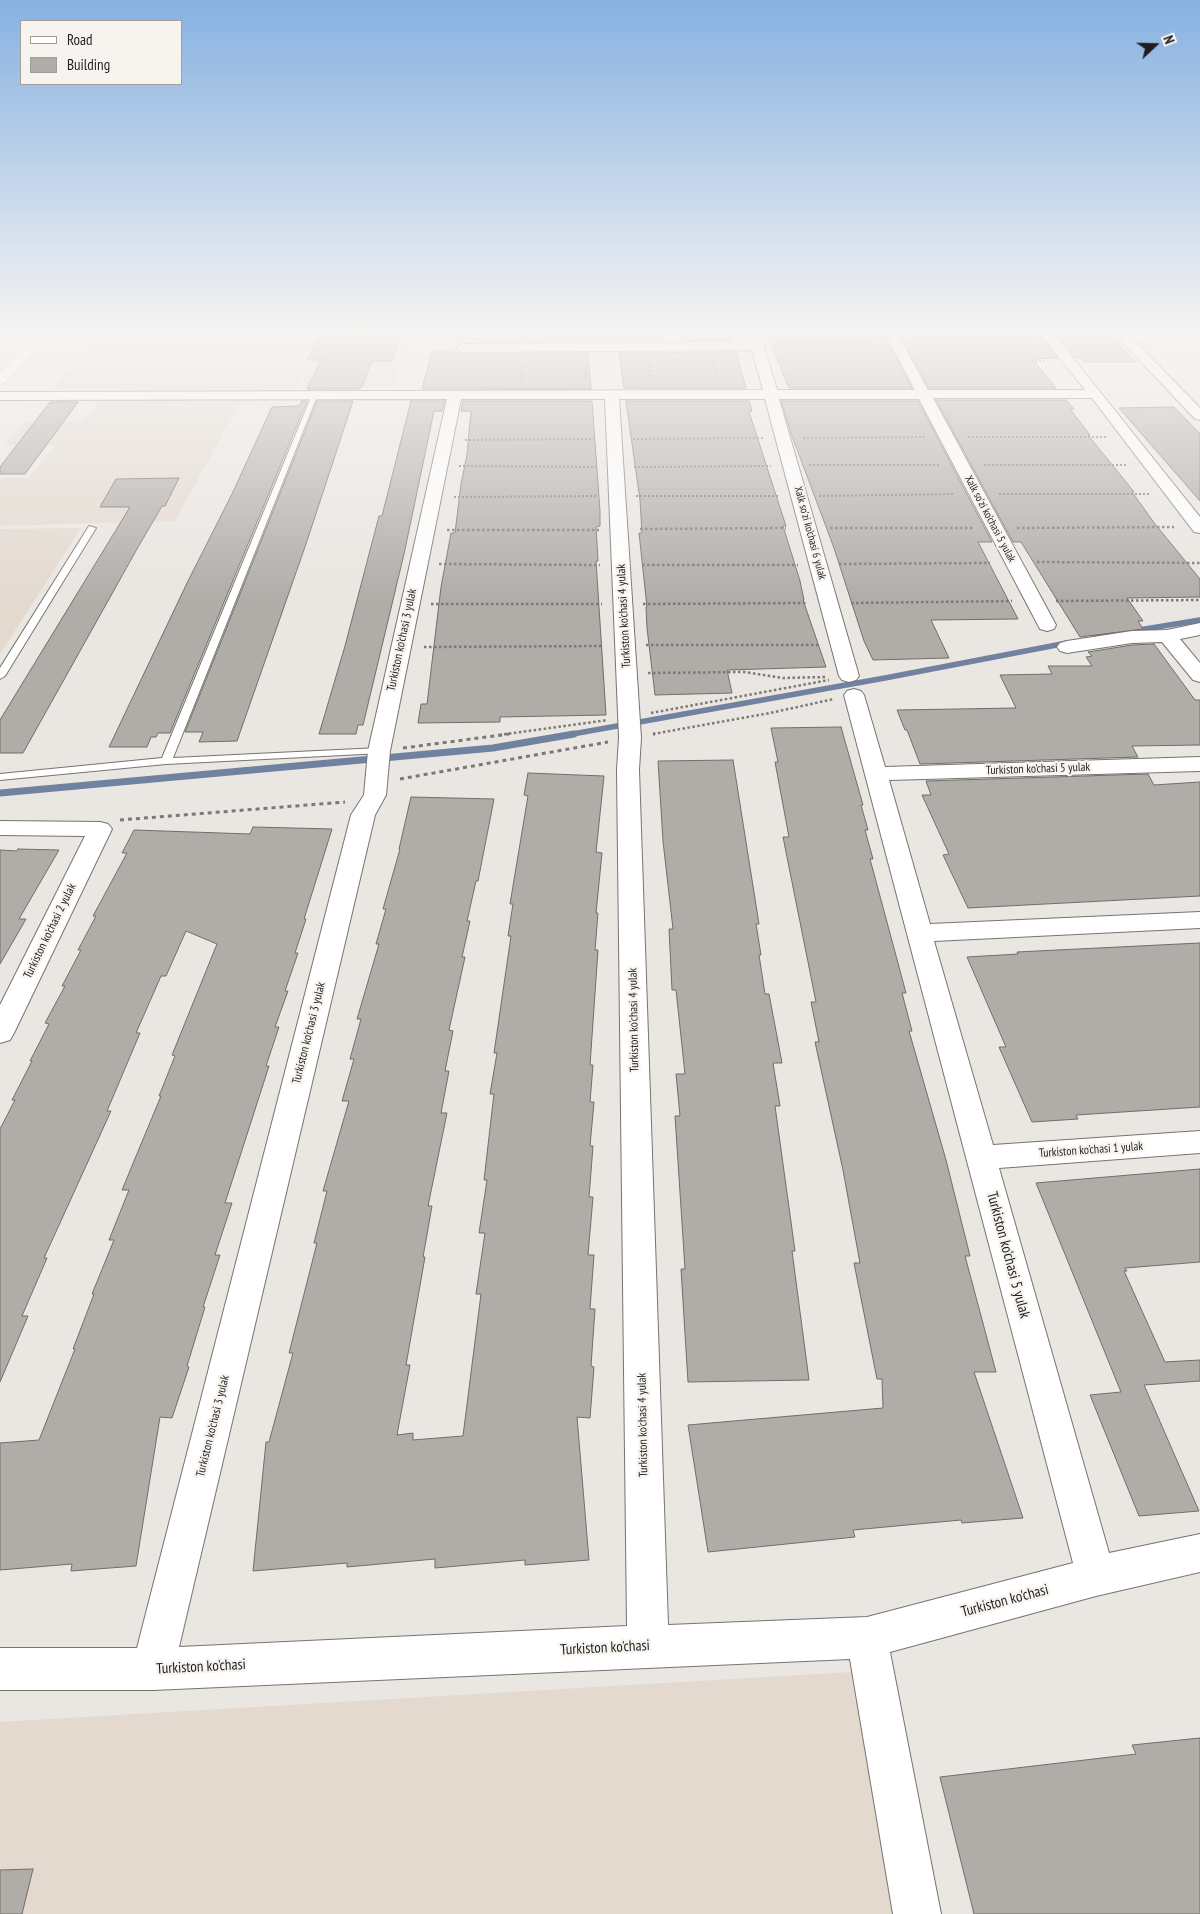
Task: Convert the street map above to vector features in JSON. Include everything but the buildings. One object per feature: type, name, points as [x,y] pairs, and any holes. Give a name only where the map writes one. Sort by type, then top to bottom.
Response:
[{"type":"street","name":"Turkiston ko'chasi 3 yulak","points":[[153,1669],[363,815],[375,794],[378,751],[449,422]]},
{"type":"street","name":"Turkiston ko'chasi 4 yulak","points":[[613,422],[630,738],[628,770],[648,1646]]},
{"type":"street","name":"Xalk so'zi ko'chasi 6 yulak","points":[[780,422],[852,685]]},
{"type":"street","name":"Xalk so'zi ko'chasi 5 yulak","points":[[937,422],[1047,625]]},
{"type":"street","points":[[1118,422],[1200,528]]},
{"type":"street","points":[[1067,647],[1132,637],[1167,636],[1200,629]]},
{"type":"street","points":[[1167,636],[1200,676]]},
{"type":"street","name":"Turkiston ko'chasi 5 yulak","points":[[852,685],[1096,1576]]},
{"type":"street","name":"Turkiston ko'chasi 5 yulak","points":[[876,774],[1200,764]]},
{"type":"street","points":[[0,828],[100,829]]},
{"type":"street","name":"Turkiston ko'chasi 2 yulak","points":[[0,1033],[100,829]]},
{"type":"street","points":[[920,933],[1200,920]]},
{"type":"street","name":"Turkiston ko'chasi 1 yulak","points":[[982,1157],[1200,1142]]},
{"type":"street","name":"Turkiston ko'chasi","points":[[0,1669],[153,1669],[648,1646],[867,1638],[1096,1576],[1200,1553]]},
{"type":"street","points":[[867,1638],[917,1914]]},
{"type":"lane","points":[[166,761],[303,422]]},
{"type":"lane","points":[[0,676],[92,528]]},
{"type":"lane","points":[[0,777],[166,761],[378,751]]},
{"type":"path","points":[[626,673],[744,672],[852,685]]},
{"type":"path","points":[[100,829],[121,820],[356,801],[375,794],[387,781],[770,713],[852,685]]},
{"type":"shaded area","points":[[25,422],[229,422],[175,521],[0,526],[0,478],[28,478],[55,446],[4,445]]},
{"type":"shaded area","points":[[81,528],[0,654],[0,529]]},
{"type":"shaded area","points":[[869,1671],[912,1914],[0,1914],[0,1722]]},
{"type":"waterway","points":[[1096,637],[1200,620]]},
{"type":"waterway","points":[[567,735],[1067,643]]},
{"type":"waterway","points":[[0,793],[493,748],[574,734]]}]
